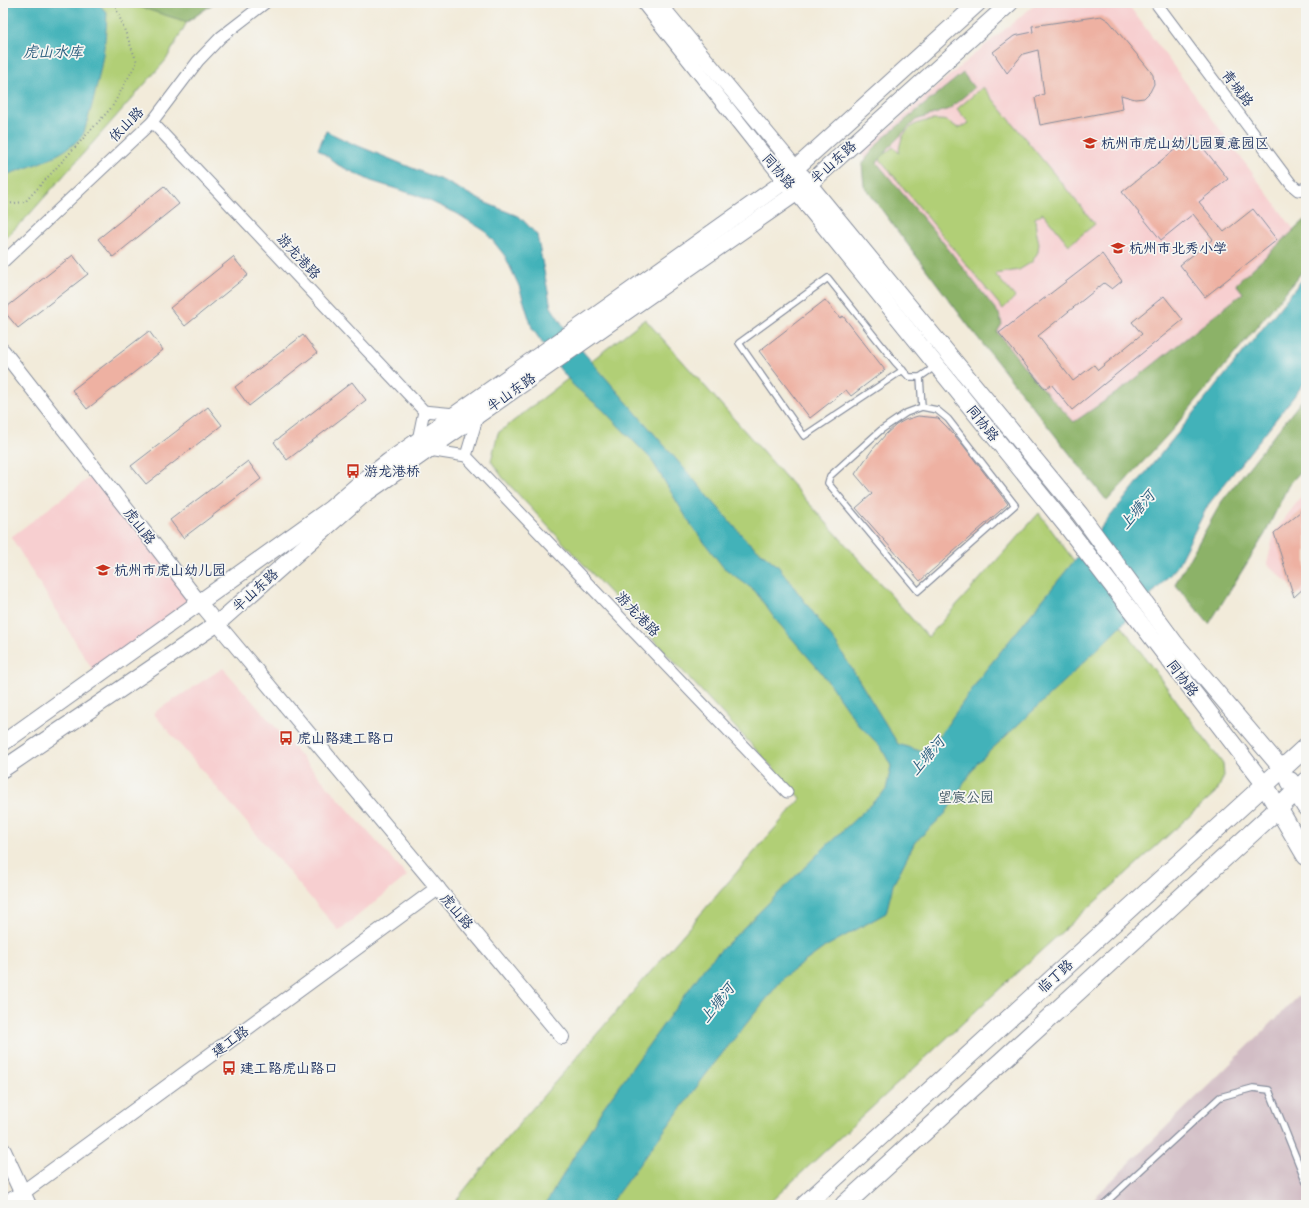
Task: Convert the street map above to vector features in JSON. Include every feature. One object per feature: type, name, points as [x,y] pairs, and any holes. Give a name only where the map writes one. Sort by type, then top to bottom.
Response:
[{"type":"main road","name":"半山东路","points":[[797,185],[796,168],[978,3]]},
{"type":"main road","name":"半山东路","points":[[3,743],[330,509],[359,484],[423,445],[478,415],[547,359],[797,185],[1010,3]]},
{"type":"main road","name":"同协路","points":[[797,185],[937,365],[1067,527],[1169,647],[1282,769],[1301,785],[1306,807]]},
{"type":"main road","name":"同协路","points":[[797,185],[1080,514],[1169,647],[1264,784],[1306,856]]},
{"type":"main road","name":"半山东路","points":[[3,769],[218,623],[362,496],[423,445],[455,414],[547,359]]},
{"type":"main road","name":"临丁路","points":[[805,1205],[1306,747]]},
{"type":"main road","name":"临丁路","points":[[844,1205],[1279,808],[1301,785]]},
{"type":"main road","points":[[3,1150],[25,1199]]},
{"type":"street","name":"依山路","points":[[3,262],[152,122],[198,61],[221,37],[264,3]]},
{"type":"street","name":"同协路","points":[[644,3],[797,185]]},
{"type":"street","name":"同协路","points":[[659,3],[796,168]]},
{"type":"street","name":"青城路","points":[[1156,3],[1291,184],[1302,189]]},
{"type":"street","name":"游龙港路","points":[[152,122],[424,411]]},
{"type":"street","name":"虎山路","points":[[3,351],[200,603],[562,1037]]},
{"type":"street","points":[[455,414],[424,411],[423,445],[466,456],[478,415]]},
{"type":"street","name":"游龙港路","points":[[466,456],[787,792]]},
{"type":"street","name":"建工路","points":[[3,1205],[25,1199],[438,888]]},
{"type":"lane","points":[[902,370],[804,436],[739,343],[828,278],[909,377],[920,377],[937,365]]},
{"type":"lane","points":[[920,377],[922,407]]},
{"type":"lane","points":[[922,407],[937,410],[948,419],[1015,505],[918,591],[828,483],[830,476],[881,430],[906,413],[922,407]]},
{"type":"lane","points":[[1103,1205],[1220,1097],[1253,1088],[1269,1090],[1306,1182]]},
{"type":"path","points":[[3,204],[25,202],[112,108],[137,62],[114,3]]},
{"type":"shaded area","name":"杭州市北秀小学","points":[[1037,3],[1127,3],[1306,246],[1071,438],[861,153],[971,57]]},
{"type":"shaded area","name":"杭州市虎山幼儿园","points":[[97,472],[200,603],[97,677],[11,537]]},
{"type":"shaded area","points":[[1306,490],[1306,599],[1267,564],[1274,533]]},
{"type":"shaded area","points":[[223,668],[407,876],[339,931],[153,713]]},
{"type":"shaded area","points":[[1306,989],[1306,1205],[1087,1205]]},
{"type":"green space","points":[[3,3],[214,3],[187,22],[166,60],[27,217],[3,240]]},
{"type":"green space","points":[[127,3],[214,3],[187,22]]},
{"type":"green space","points":[[963,73],[974,88],[949,109],[916,120],[891,145],[877,163],[942,241],[999,314],[1002,324],[997,332],[1037,383],[1074,422],[1125,387],[1243,293],[1236,284],[1306,219],[1306,267],[1173,429],[1107,501],[967,324],[864,186],[862,164],[881,140]]},
{"type":"green space","points":[[983,87],[1095,224],[1069,245],[1043,213],[1035,218],[1039,243],[1038,252],[1032,262],[1019,270],[995,274],[1015,297],[1003,309],[879,158],[893,147],[899,153],[900,145],[905,133],[920,122],[944,120],[958,128],[969,123],[957,109]]},
{"type":"green space","name":"望宸公园","points":[[645,319],[928,637],[1039,513],[1223,764],[1224,776],[1217,791],[1021,969],[767,1205],[452,1205],[506,1139],[801,798],[503,478],[491,461],[498,433]]},
{"type":"green space","points":[[1306,395],[1306,465],[1288,486],[1265,534],[1209,624],[1175,584],[1222,501]]},
{"type":"water","name":"虎山水库","points":[[3,3],[98,3],[107,13],[101,67],[92,106],[82,136],[66,150],[56,156],[3,176]]},
{"type":"water","name":"上塘河","points":[[326,131],[351,143],[444,181],[486,203],[520,217],[537,235],[551,307],[572,339],[747,541],[778,566],[836,643],[898,744],[920,751],[932,744],[945,728],[984,672],[1306,275],[1306,381],[1208,505],[1176,568],[1145,602],[1068,678],[976,764],[945,814],[915,842],[893,885],[886,913],[825,947],[785,976],[713,1065],[609,1205],[545,1205],[603,1108],[708,963],[822,850],[886,790],[891,766],[881,747],[858,724],[821,672],[775,619],[755,591],[723,567],[691,525],[651,459],[602,409],[574,386],[560,369],[532,328],[519,286],[505,256],[485,231],[456,213],[416,195],[371,181],[338,165],[318,149]]},
{"type":"building","points":[[1101,16],[1109,21],[1153,75],[1154,84],[1150,92],[1144,98],[1135,99],[1121,95],[1123,109],[1040,125],[1035,98],[1044,94],[1038,50],[1023,54],[1007,73],[993,52],[1014,36],[1033,32],[1032,26]]},
{"type":"building","points":[[1193,135],[1228,179],[1199,202],[1224,232],[1253,209],[1277,240],[1205,297],[1180,265],[1213,239],[1193,214],[1161,240],[1122,192]]},
{"type":"building","points":[[164,186],[179,204],[113,257],[98,239]]},
{"type":"building","points":[[1102,254],[1122,281],[1112,289],[1104,283],[1038,336],[1073,381],[1094,365],[1098,370],[1142,334],[1132,322],[1164,296],[1183,320],[1072,410],[1051,384],[1045,389],[999,333]]},
{"type":"building","points":[[73,255],[88,274],[18,328],[3,310]]},
{"type":"building","points":[[233,257],[248,275],[185,326],[170,308]]},
{"type":"building","points":[[825,300],[840,318],[843,316],[885,370],[851,396],[846,390],[810,418],[759,351]]},
{"type":"building","points":[[149,331],[163,350],[87,409],[72,390]]},
{"type":"building","points":[[303,335],[317,353],[249,406],[235,387]]},
{"type":"building","points":[[352,382],[366,400],[287,460],[274,442]]},
{"type":"building","points":[[208,407],[222,425],[146,484],[131,466]]},
{"type":"building","points":[[918,416],[938,418],[963,445],[1008,504],[920,581],[856,508],[872,494],[855,474],[872,450],[886,434],[896,425],[905,420]]},
{"type":"building","points":[[248,461],[261,479],[183,538],[170,520]]},
{"type":"building","points":[[1306,507],[1306,586],[1294,597],[1274,533]]},
{"type":"place","name":"杭州市虎山幼儿园夏意园区","points":[[1090,143]]},
{"type":"place","name":"杭州市北秀小学","points":[[1118,248]]},
{"type":"place","name":"游龙港桥","points":[[353,471]]},
{"type":"place","name":"杭州市虎山幼儿园","points":[[103,570]]},
{"type":"place","name":"虎山路建工路口","points":[[286,738]]},
{"type":"place","name":"建工路虎山路口","points":[[229,1068]]}]
